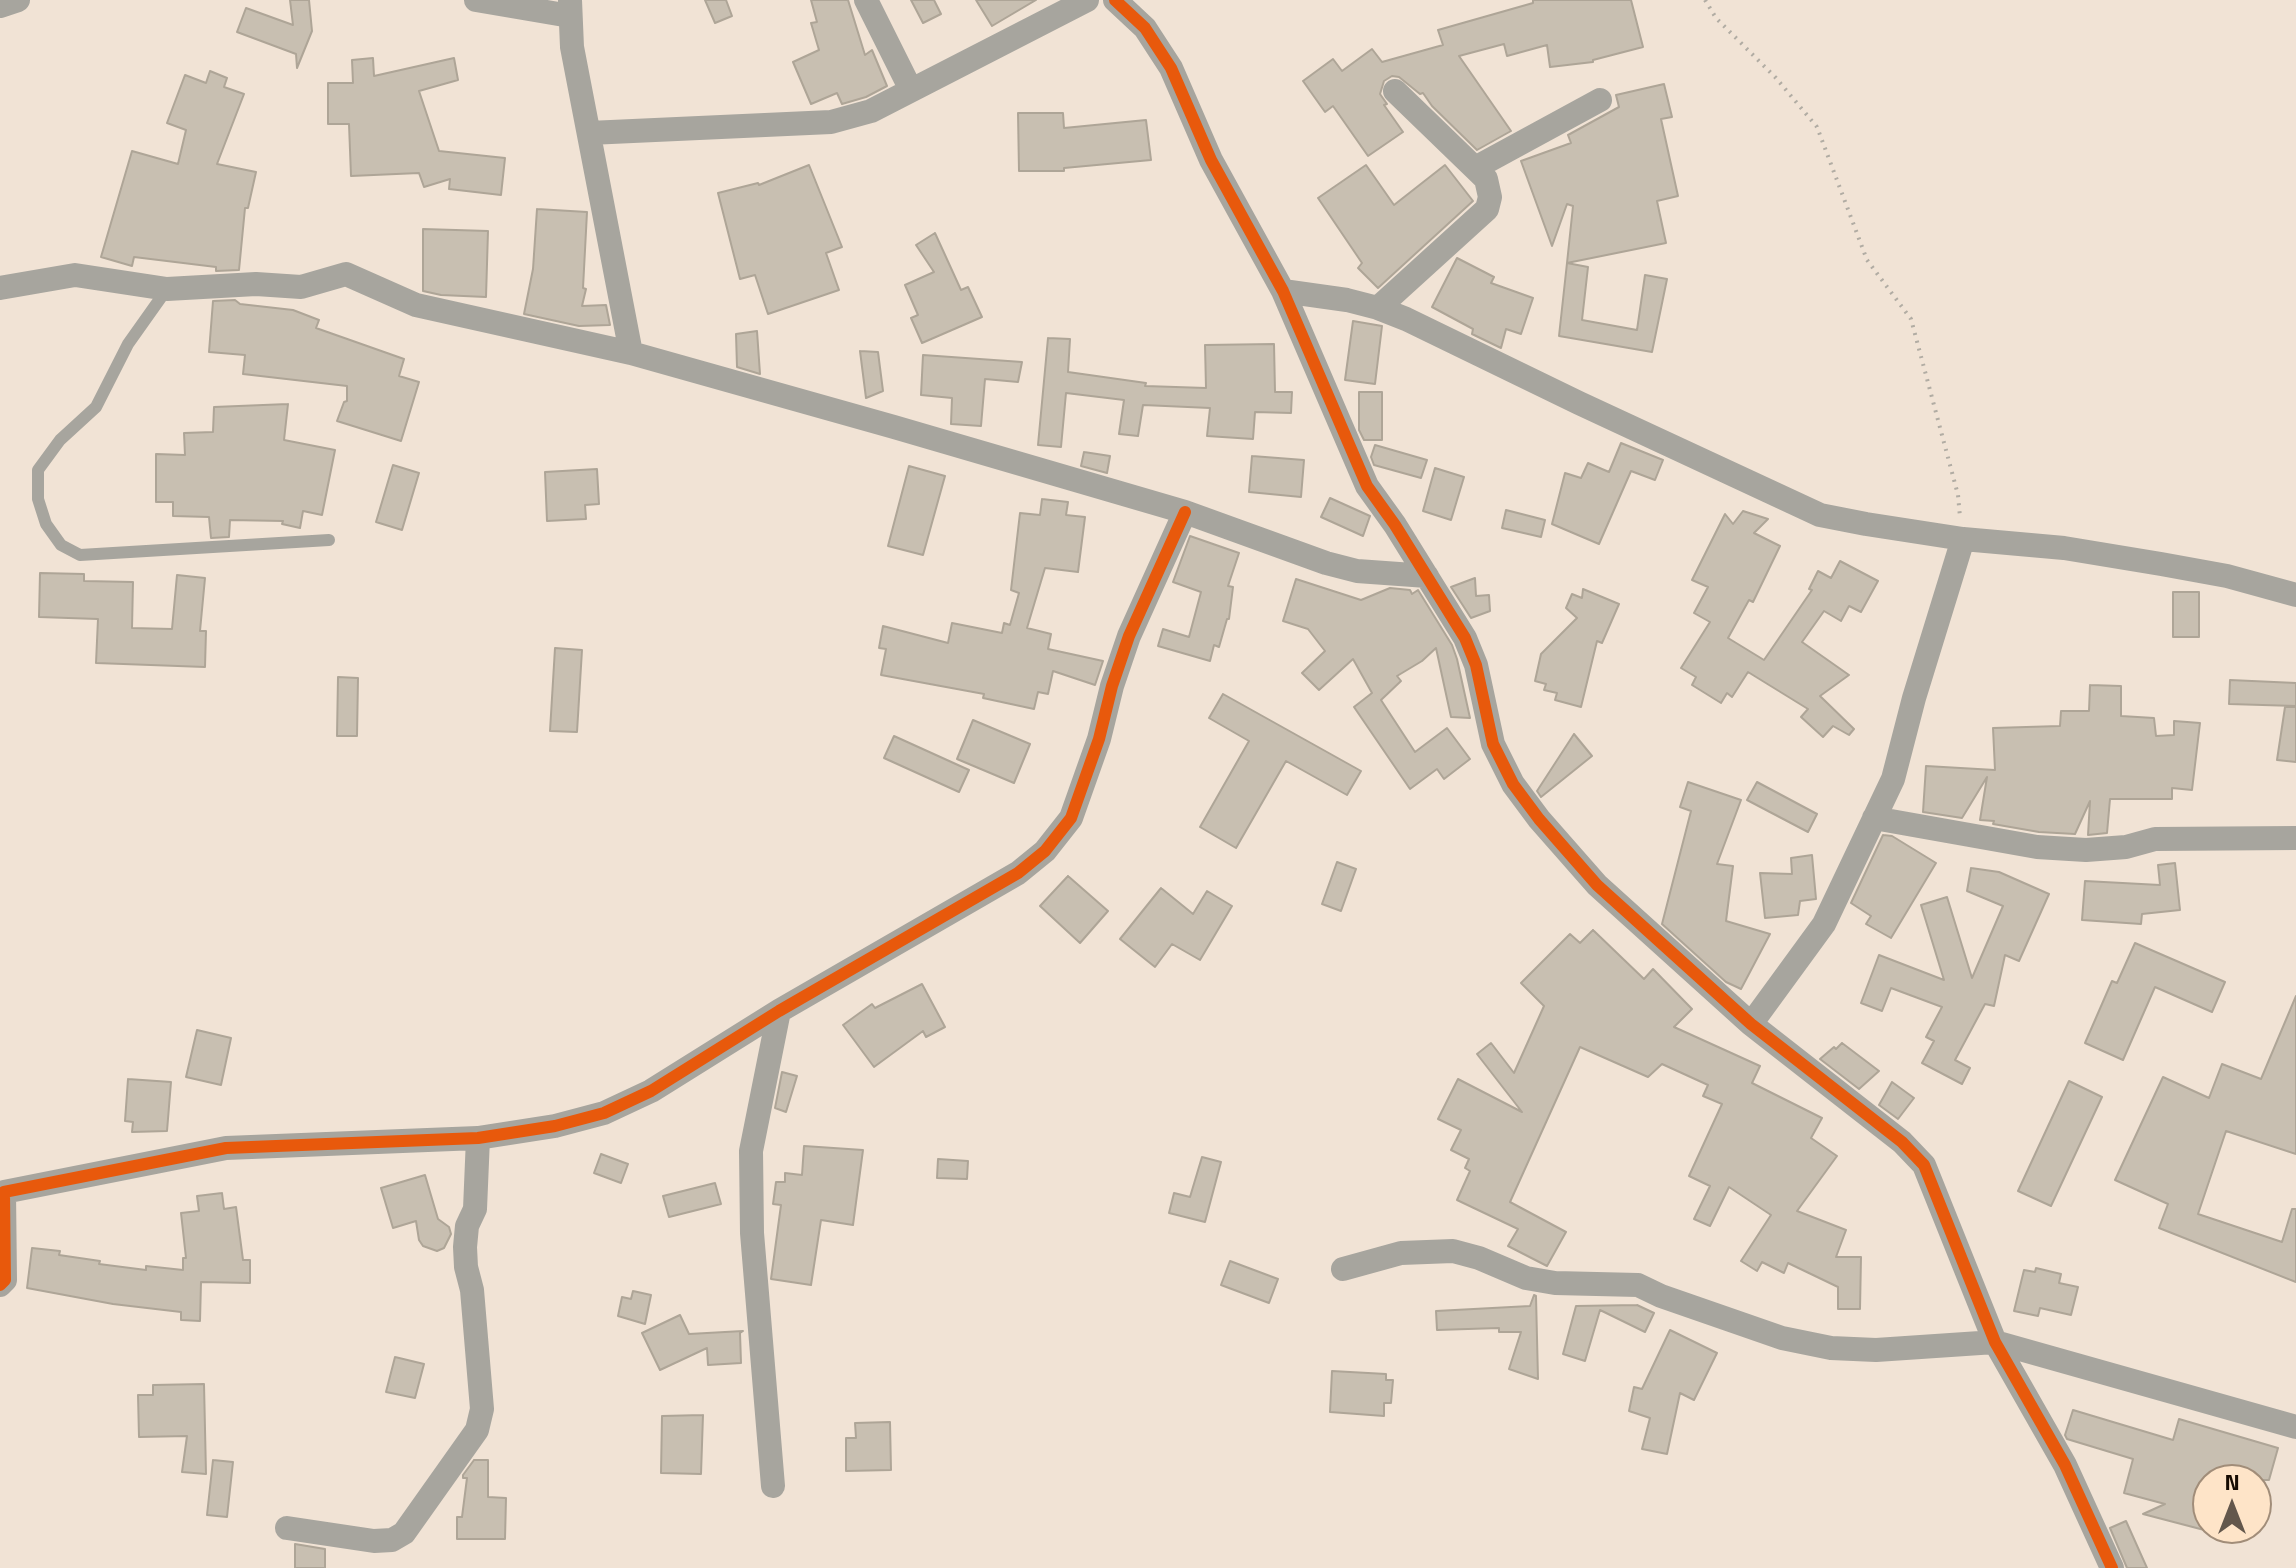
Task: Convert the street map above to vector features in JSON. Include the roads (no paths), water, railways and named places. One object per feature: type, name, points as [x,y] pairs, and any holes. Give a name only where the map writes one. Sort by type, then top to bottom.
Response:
[{"type":"street","points":[[0,6],[18,0]]},
{"type":"street","points":[[476,0],[570,8],[572,47],[631,353]]},
{"type":"street","points":[[866,0],[911,90]]},
{"type":"street","points":[[589,133],[831,122],[871,111],[1087,0]]},
{"type":"street","points":[[1115,0],[1145,28],[1171,68],[1211,160],[1283,291],[1367,486],[1465,638],[1476,665],[1493,744],[1513,784],[1597,885],[1751,1024],[1902,1142],[1924,1165],[1995,1342],[2065,1465],[2112,1568]]},
{"type":"street","points":[[1378,308],[1487,209],[1490,197],[1486,179],[1395,91]]},
{"type":"street","points":[[1475,168],[1600,100]]},
{"type":"street","points":[[0,288],[75,275],[167,289],[256,284],[301,287],[346,274],[416,305],[631,353],[1185,512],[1326,563],[1357,571],[1427,576]]},
{"type":"street","points":[[1283,291],[1378,308],[1820,515],[1963,539],[2064,548],[2147,561],[2227,576],[2296,595]]},
{"type":"street","points":[[0,1285],[5,1280],[4,1192],[226,1148],[478,1138],[555,1126],[604,1113],[651,1091],[779,1011],[1018,873],[1045,851],[1071,818],[1081,795],[1129,636],[1185,512]]},
{"type":"street","points":[[1751,1024],[1824,924],[1893,779],[1914,698],[1963,539]]},
{"type":"street","points":[[1874,818],[2037,847],[2086,850],[2126,847],[2155,839],[2296,838]]},
{"type":"street","points":[[773,1486],[752,1233],[751,1151],[779,1011]]},
{"type":"street","points":[[287,1528],[374,1541],[392,1540],[404,1533],[477,1430],[482,1409],[472,1290],[465,1247],[467,1226],[475,1209],[478,1138]]},
{"type":"street","points":[[1343,1269],[1401,1253],[1453,1251],[1479,1258],[1526,1278],[1555,1283],[1638,1285],[1782,1338],[1831,1348],[1876,1350],[1995,1342],[2296,1427]]},
{"type":"lane","points":[[167,289],[128,344],[96,407],[60,440],[38,470],[38,499],[46,524],[61,545],[80,555],[329,540]]}]
